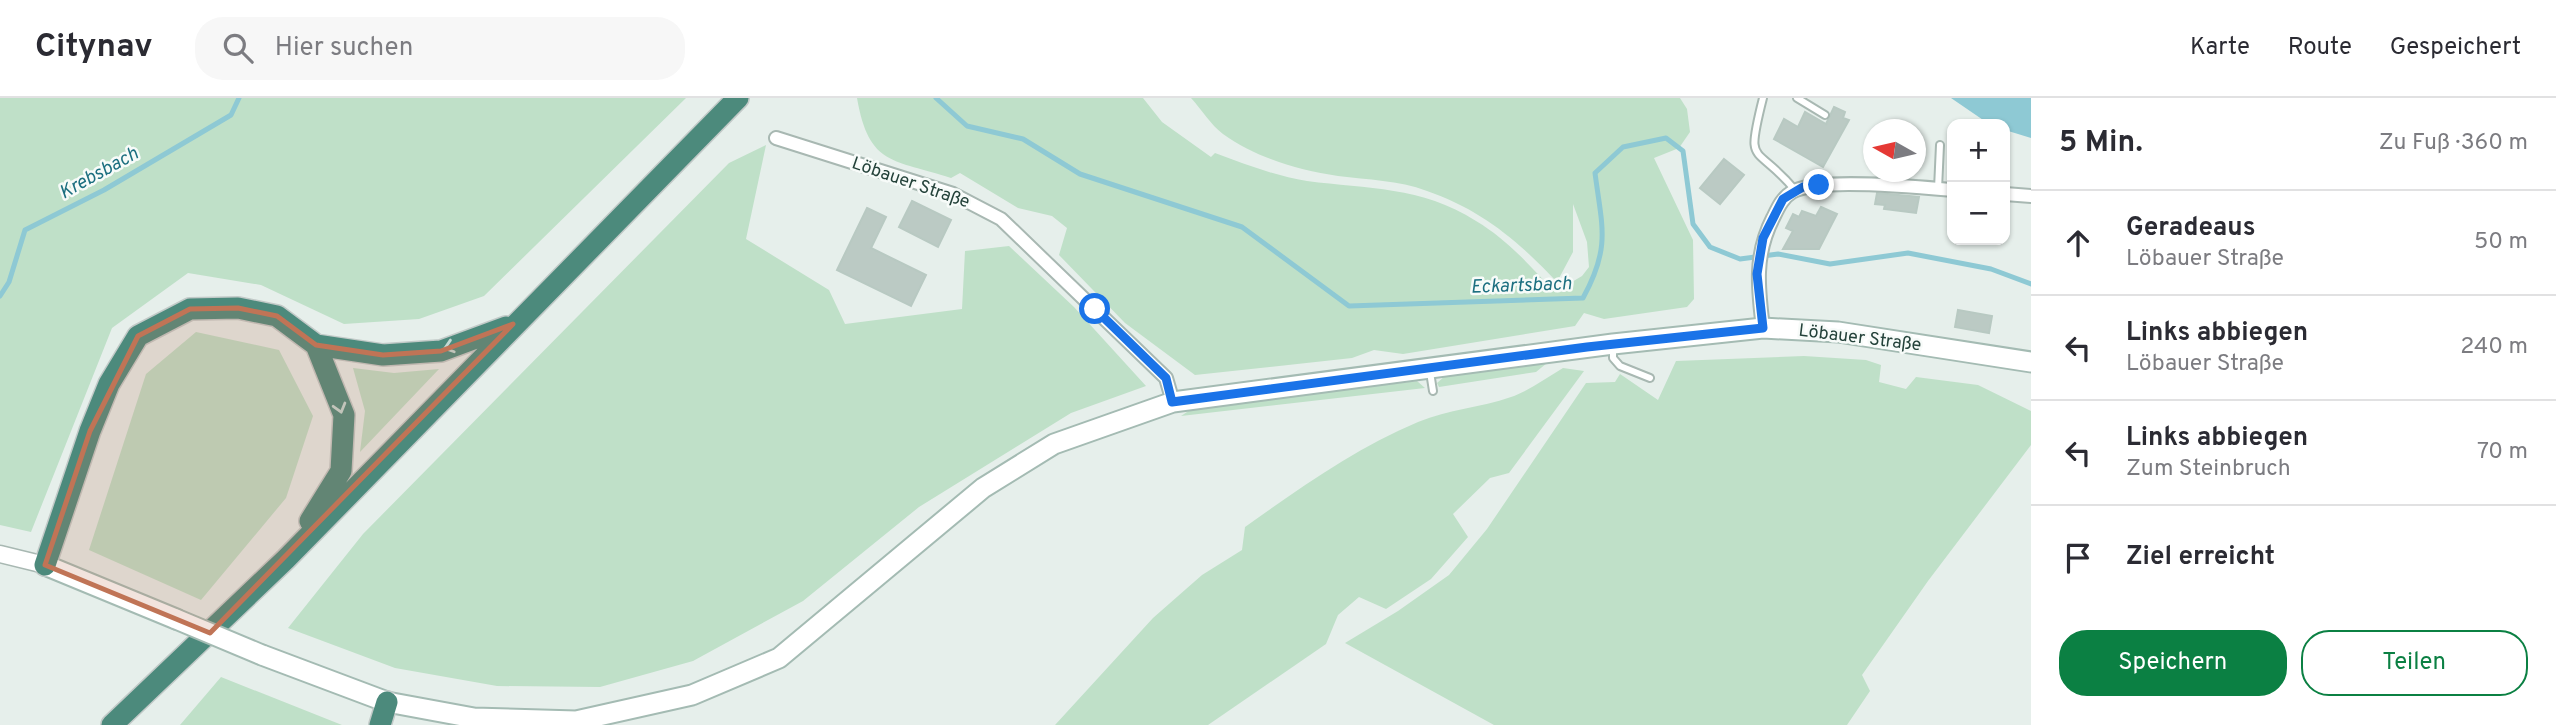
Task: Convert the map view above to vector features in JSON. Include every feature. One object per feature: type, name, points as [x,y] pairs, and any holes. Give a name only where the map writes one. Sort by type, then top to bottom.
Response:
[{"type":"highway","points":[[112,725],[145,697],[286,559],[513,324],[738,98]]},
{"type":"highway","points":[[45,565],[90,431],[109,384],[138,336],[190,309],[238,307],[277,316],[316,345],[383,355],[441,351],[513,324]]},
{"type":"highway","points":[[286,559],[341,471],[344,415],[316,345]]},
{"type":"highway","points":[[131,725],[145,697]]},
{"type":"highway","points":[[380,725],[387,702]]},
{"type":"main road","name":"Löbauer Straße","points":[[1181,400],[1613,344],[1763,328],[1838,332],[2031,362]]},
{"type":"main road","points":[[45,565],[261,654],[387,702],[474,718],[576,721],[692,695],[779,658],[983,488],[1054,444],[1181,400]]},
{"type":"street","name":"Löbauer Straße","points":[[776,138],[953,194],[1001,219],[1166,378],[1181,400]]},
{"type":"street","points":[[1763,328],[1757,274],[1763,238],[1783,199],[1795,190],[1819,185],[1947,190]]},
{"type":"street","points":[[2010,194],[2031,195]]},
{"type":"street","points":[[0,554],[45,565]]},
{"type":"lane","points":[[1763,98],[1753,147],[1761,160],[1795,190]]},
{"type":"lane","points":[[1797,98],[1825,115]]},
{"type":"lane","points":[[1938,189],[1940,145]]},
{"type":"lane","points":[[1613,344],[1613,358],[1620,366],[1650,378]]},
{"type":"lane","points":[[1430,368],[1433,391]]},
{"type":"highlighted area","points":[[238,308],[277,316],[316,345],[383,355],[441,351],[513,324],[210,633],[45,565],[90,431],[138,336],[190,309]]},
{"type":"green space","points":[[0,98],[686,98],[484,296],[419,319],[344,324],[261,285],[188,273],[112,328],[31,532],[0,525]]},
{"type":"green space","points":[[857,98],[1143,98],[1162,122],[1211,157],[1215,153],[1295,179],[1414,195],[1455,210],[1498,236],[1555,292],[1582,276],[1589,267],[1587,242],[1573,204],[1573,252],[1557,282],[1513,240],[1465,207],[1416,187],[1323,173],[1264,156],[1223,134],[1191,98],[1680,98],[1687,109],[1690,132],[1679,148],[1654,158],[1693,240],[1694,299],[1687,307],[1604,319],[1584,313],[1575,326],[1403,354],[1374,350],[1352,358],[1195,375],[1125,323],[1059,255],[1067,228],[1052,216],[1018,208],[960,173],[951,178],[887,157],[869,137]]},
{"type":"green space","points":[[766,145],[746,239],[829,290],[845,324],[962,309],[965,251],[1009,246],[1074,307],[1146,386],[1071,413],[919,507],[803,601],[693,661],[600,687],[497,686],[395,668],[288,628],[363,534],[729,163]]},
{"type":"green space","points":[[196,332],[279,350],[313,416],[286,498],[201,600],[89,550],[146,374]]},
{"type":"green space","points":[[1804,356],[1866,360],[1881,365],[1879,382],[1906,389],[1916,377],[1978,385],[2031,411],[2031,445],[1928,581],[1862,675],[1870,691],[1847,725],[1494,725],[1345,643],[1398,611],[1449,575],[1487,529],[1586,383],[1615,382],[1620,374],[1658,400],[1676,361]]},
{"type":"green space","points":[[1547,363],[1536,372],[1439,387],[1437,383],[1445,376]]},
{"type":"green space","points":[[353,368],[394,373],[439,369],[360,452],[365,411]]},
{"type":"green space","points":[[1563,368],[1584,371],[1509,473],[1490,478],[1453,514],[1468,537],[1431,579],[1386,609],[1359,597],[1338,615],[1326,644],[1208,725],[1055,725],[1153,618],[1202,575],[1242,550],[1245,527],[1266,512],[1329,470],[1395,432],[1430,418],[1518,394]]},
{"type":"green space","points":[[1417,381],[1425,388],[1181,416],[1193,408]]},
{"type":"green space","points":[[221,677],[342,725],[180,725]]},
{"type":"water","points":[[1951,98],[2031,98],[2031,138],[2010,132],[2010,119],[1982,119]]},
{"type":"building","points":[[1834,107],[1845,112],[1843,118],[1849,120],[1823,167],[1774,139],[1784,119],[1798,127],[1805,112],[1826,124]]},
{"type":"building","points":[[1724,159],[1744,175],[1720,204],[1700,188]]},
{"type":"building","points":[[1877,193],[1919,197],[1916,213],[1884,209],[1885,205],[1875,204]]},
{"type":"building","points":[[912,201],[951,220],[938,247],[899,227]]},
{"type":"building","points":[[1821,207],[1837,214],[1819,249],[1783,249],[1793,231],[1786,228],[1793,214],[1799,217],[1802,211],[1816,216]]},
{"type":"building","points":[[867,208],[886,217],[871,248],[926,275],[911,306],[837,270]]},
{"type":"building","points":[[1958,310],[1992,316],[1989,333],[1955,327]]},
{"type":"waterway","name":"Krebsbach","points":[[0,296],[9,282],[25,230],[104,190],[231,115],[239,98]]},
{"type":"waterway","name":"Eckartsbach","points":[[936,98],[967,126],[1023,139],[1080,174],[1242,227],[1349,306],[1583,298],[1598,265],[1601,250],[1602,223],[1595,173],[1623,147],[1666,138],[1683,151],[1693,224],[1710,247],[1740,259],[1778,254],[1830,264],[1908,253],[1991,269],[2031,284]]},
{"type":"route","points":[[1095,309],[1166,378],[1172,402],[1587,347],[1763,328],[1757,274],[1763,238],[1783,199],[1790,192],[1819,185]]}]
